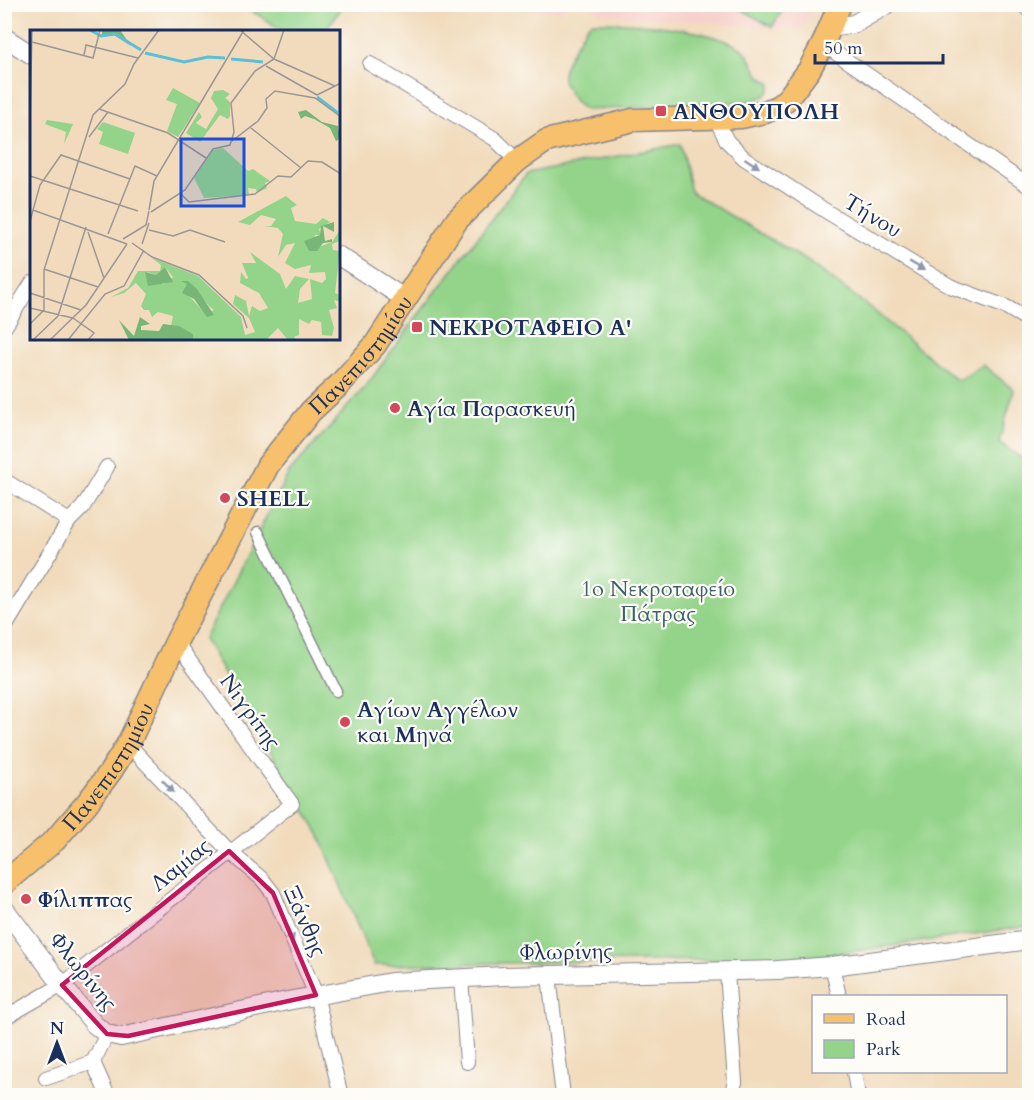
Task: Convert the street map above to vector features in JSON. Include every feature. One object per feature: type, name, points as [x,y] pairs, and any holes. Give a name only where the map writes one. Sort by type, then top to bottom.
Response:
[{"type":"main road","name":"Πανεπιστημίου","points":[[8,875],[55,840],[87,803],[128,744],[176,642],[268,465],[311,411],[339,385],[375,345],[458,220],[517,161],[546,141],[633,120],[716,119],[752,116],[773,109],[784,102],[799,85],[827,36],[840,4]]},
{"type":"street","points":[[888,4],[854,24],[827,36],[1029,187]]},
{"type":"street","points":[[1023,4],[1029,11]]},
{"type":"street","points":[[4,37],[30,54]]},
{"type":"street","points":[[370,64],[495,139],[517,161]]},
{"type":"street","name":"Τήνου","points":[[716,119],[727,141],[744,158],[829,213],[950,286],[1006,307],[1029,321]]},
{"type":"street","points":[[340,257],[405,299]]},
{"type":"street","points":[[4,328],[30,286]]},
{"type":"street","points":[[4,629],[69,521],[83,507],[107,467]]},
{"type":"street","points":[[4,480],[69,521]]},
{"type":"street","points":[[258,532],[336,691]]},
{"type":"street","name":"Νιγρίτης","points":[[176,642],[292,804]]},
{"type":"street","name":"Ξάνθης","points":[[128,744],[230,851],[271,889],[316,996],[341,1095]]},
{"type":"street","name":"Λαμίας","points":[[4,1018],[62,985],[292,804]]},
{"type":"street","name":"Φλωρίνης","points":[[4,908],[95,1025],[107,1034],[121,1037],[391,982],[461,978],[727,972],[832,966],[1029,940]]},
{"type":"street","points":[[832,966],[839,995]]},
{"type":"street","points":[[727,972],[735,1082],[731,1095]]},
{"type":"street","points":[[549,976],[563,1095]]},
{"type":"street","points":[[461,978],[467,1062]]},
{"type":"street","name":"Φλωρίνης","points":[[93,1062],[107,1034]]},
{"type":"street","points":[[46,1077],[93,1062],[108,1095]]},
{"type":"street","points":[[854,1073],[858,1095]]},
{"type":"highlighted area","points":[[229,851],[273,893],[316,995],[128,1036],[107,1034],[62,985]]},
{"type":"shaded area","points":[[490,5],[567,5],[562,12]]},
{"type":"shaded area","points":[[587,5],[816,5],[801,30],[602,14]]},
{"type":"green space","points":[[243,5],[344,5],[325,30],[281,30]]},
{"type":"green space","points":[[734,5],[786,5],[772,27]]},
{"type":"green space","points":[[591,22],[669,27],[727,42],[745,52],[760,76],[771,84],[769,91],[765,96],[752,101],[586,110],[568,91],[563,73],[572,52]]},
{"type":"green space","name":"1o Νεκροταφείο Πάτρας","points":[[680,144],[691,192],[807,261],[868,306],[958,381],[983,365],[1014,390],[999,442],[1029,464],[1029,926],[788,959],[374,965],[319,834],[204,639],[288,474],[366,386],[526,174]]},
{"type":"place","name":"ΑΝΘΟΥΠΟΛΗ","points":[[661,111]]},
{"type":"place","name":"ΝΕΚΡΟΤΑΦΕΙΟ Α'","points":[[417,327]]},
{"type":"place","name":"Αγία Παρασκευή","points":[[395,408]]},
{"type":"place","name":"SHELL","points":[[225,498]]},
{"type":"place","name":"Αγίων Αγγέλων και Μηνά","points":[[345,722]]},
{"type":"place","name":"Φίλιππας","points":[[26,899]]}]
